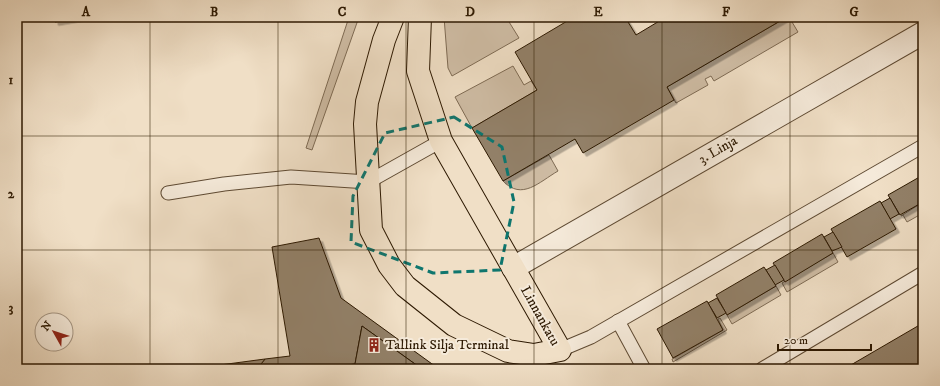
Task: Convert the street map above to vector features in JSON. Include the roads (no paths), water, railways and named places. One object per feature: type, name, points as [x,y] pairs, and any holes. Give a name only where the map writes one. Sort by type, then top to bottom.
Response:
[{"type":"main road","name":"Linnankatu","points":[[393,17],[384,40],[367,102],[365,124],[371,230],[389,265],[405,286],[454,325],[508,351],[534,355],[560,350],[441,141],[418,71],[420,17]]},
{"type":"street","name":"3. Linja","points":[[513,268],[923,33]]},
{"type":"lane","points":[[168,192],[291,177],[368,182],[441,141]]},
{"type":"lane","points":[[560,350],[580,343],[923,146]]},
{"type":"lane","points":[[762,369],[923,273]]},
{"type":"lane","points":[[618,321],[644,369]]},
{"type":"place","name":"Tallink Silja Terminal","points":[[374,345]]}]
